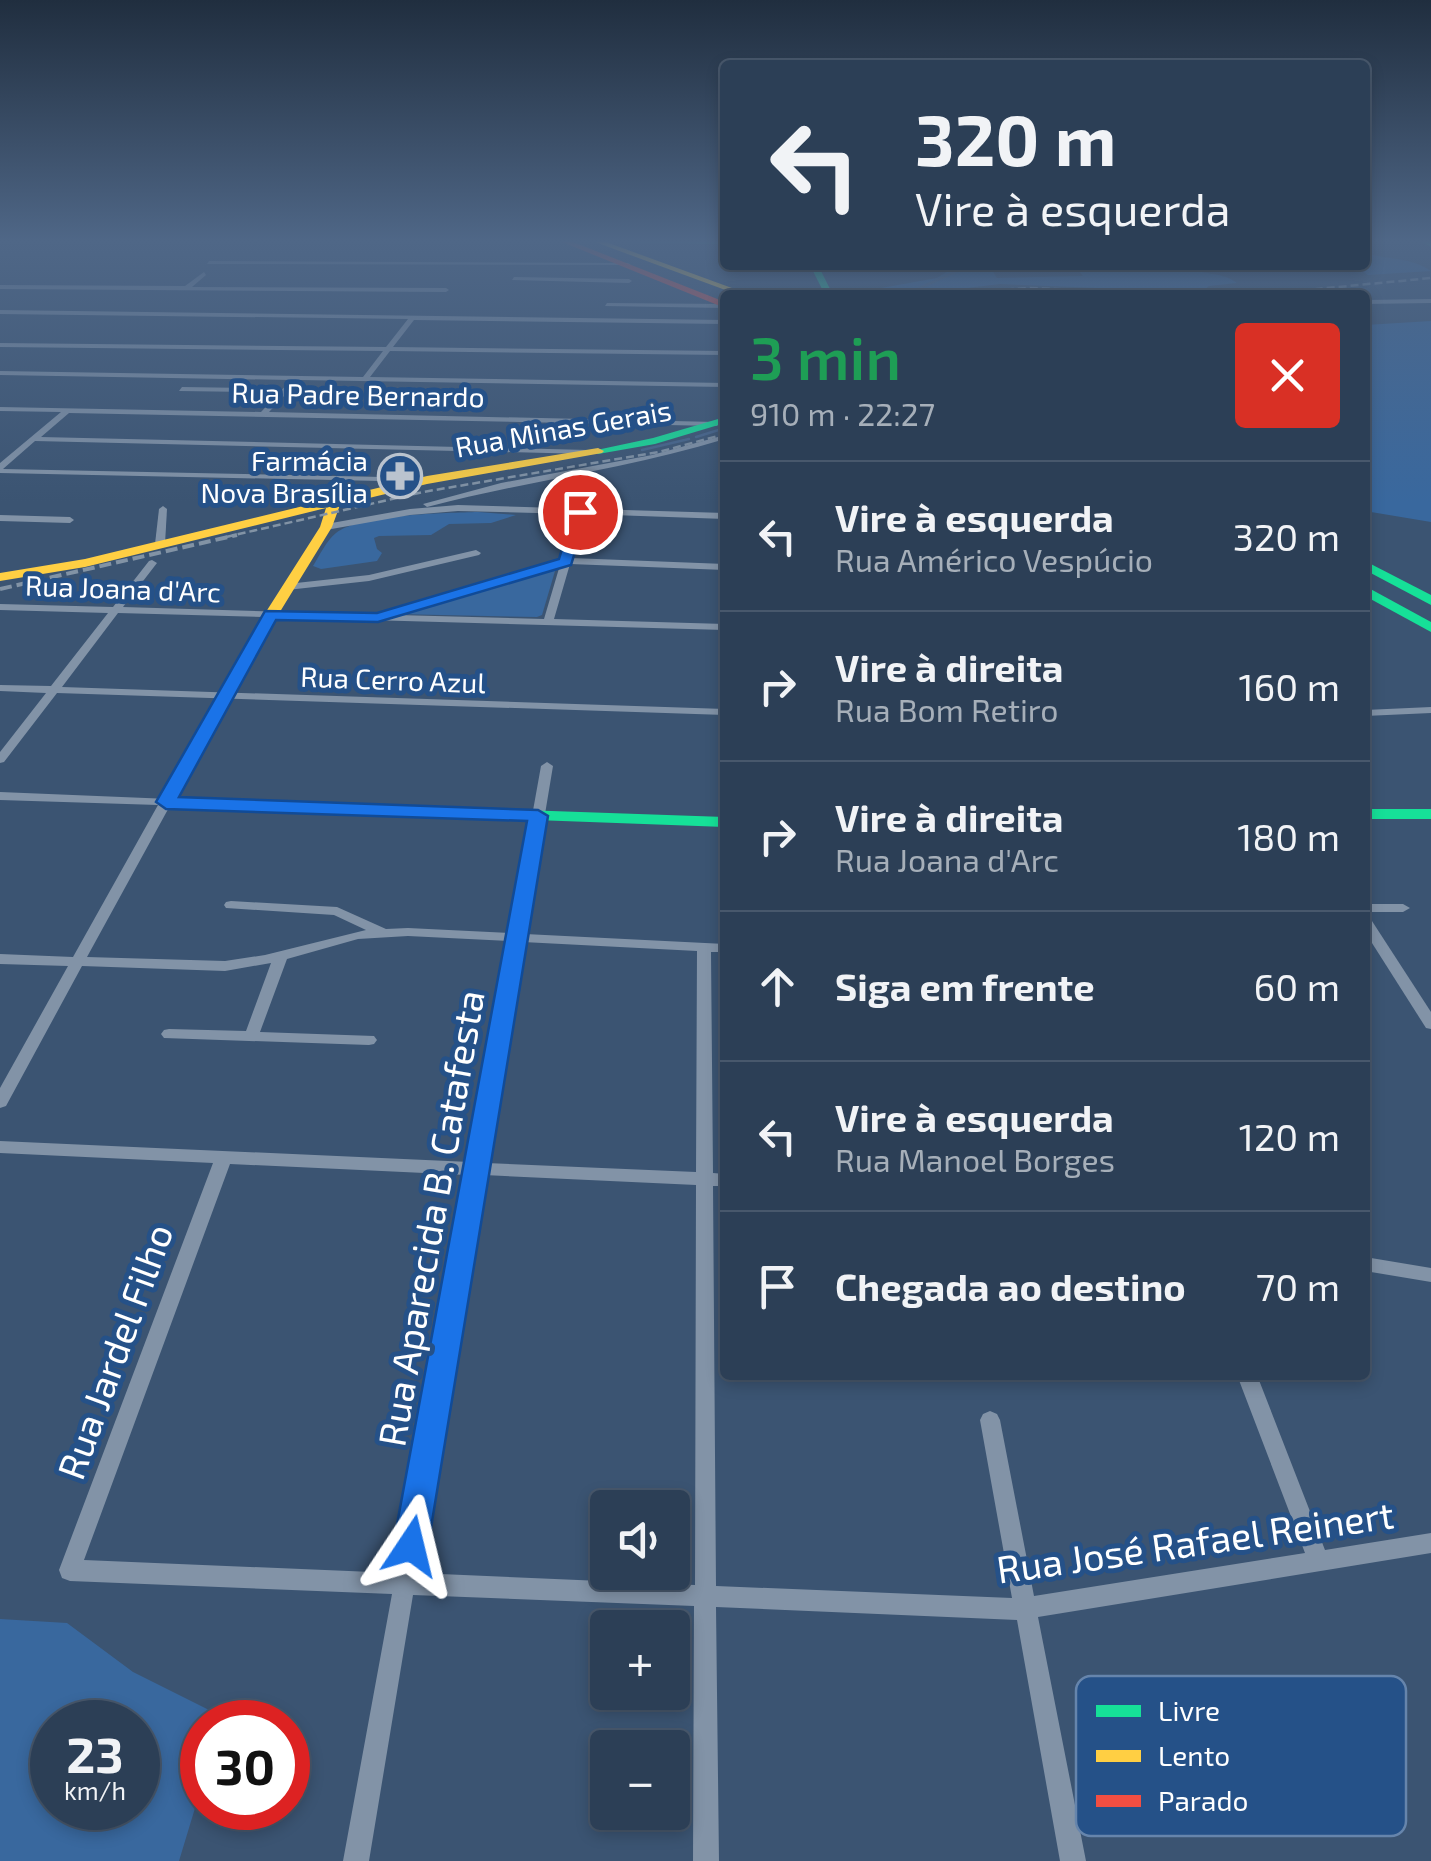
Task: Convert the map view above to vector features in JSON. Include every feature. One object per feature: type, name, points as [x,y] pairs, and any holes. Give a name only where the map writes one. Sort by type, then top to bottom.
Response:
[{"type":"main road","name":"Rua Minas Gerais","points":[[0,577],[156,554],[335,501],[427,480],[693,439],[720,428]]},
{"type":"main road","points":[[335,501],[326,527],[287,587],[166,802],[720,822]]},
{"type":"main road","points":[[1370,558],[1431,591]]},
{"type":"main road","points":[[1370,568],[1431,602]]},
{"type":"main road","points":[[1370,593],[1431,628]]},
{"type":"main road","points":[[1370,814],[1431,814]]},
{"type":"street","points":[[365,379],[404,329]]},
{"type":"street","points":[[0,343],[720,353]]},
{"type":"street","points":[[24,354],[36,346]]},
{"type":"street","points":[[0,372],[12,363]]},
{"type":"street","points":[[0,372],[720,385]]},
{"type":"street","points":[[218,389],[230,376]]},
{"type":"street","points":[[263,414],[298,378]]},
{"type":"street","points":[[182,389],[248,390]]},
{"type":"street","name":"Rua Padre Bernardo","points":[[0,409],[720,427]]},
{"type":"street","points":[[0,469],[68,410]]},
{"type":"street","points":[[34,439],[592,452]]},
{"type":"street","points":[[326,527],[451,497],[672,456],[693,439]]},
{"type":"street","points":[[0,469],[427,480]]},
{"type":"street","points":[[451,497],[451,504],[458,508]]},
{"type":"street","points":[[0,760],[156,554],[163,508]]},
{"type":"street","points":[[393,514],[458,508],[720,516]]},
{"type":"street","points":[[548,622],[580,512]]},
{"type":"street","points":[[0,518],[70,520]]},
{"type":"street","points":[[287,587],[388,575],[476,552]]},
{"type":"street","points":[[378,618],[566,562],[720,567]]},
{"type":"street","name":"Rua Joana d'Arc","points":[[0,607],[720,627]]},
{"type":"street","name":"Rua Cerro Azul","points":[[0,688],[720,712]]},
{"type":"street","points":[[1370,713],[1431,710]]},
{"type":"street","name":"Rua Aparecida B. Catafesta","points":[[356,1861],[547,766]]},
{"type":"street","points":[[0,796],[166,802],[0,1102]]},
{"type":"street","points":[[232,904],[337,911],[381,932]]},
{"type":"street","points":[[1370,908],[1403,908]]},
{"type":"street","points":[[1370,929],[1431,1024]]},
{"type":"street","points":[[0,960],[225,966],[381,932],[720,948]]},
{"type":"street","points":[[704,947],[706,1861]]},
{"type":"street","points":[[251,1036],[281,956]]},
{"type":"street","points":[[170,1034],[369,1040]]},
{"type":"street","points":[[0,1147],[720,1180]]},
{"type":"street","name":"Rua Jardel Filho","points":[[70,1570],[224,1157]]},
{"type":"street","points":[[1370,1265],[1431,1274]]},
{"type":"street","points":[[1249,1380],[1319,1561]]},
{"type":"street","points":[[990,1420],[1022,1609],[1073,1861]]},
{"type":"street","name":"Rua José Rafael Reinert","points":[[70,1570],[1022,1609],[1431,1542]]},
{"type":"shaded area","points":[[1370,329],[1431,329],[1431,522],[1370,512]]},
{"type":"shaded area","points":[[478,512],[516,515],[491,523],[449,524],[431,535],[379,536],[374,538],[382,553],[377,561],[321,569],[313,566],[332,536],[348,527],[404,516]]},
{"type":"shaded area","points":[[547,569],[555,571],[542,615],[537,617],[394,614]]},
{"type":"shaded area","points":[[0,1619],[67,1623],[133,1672],[189,1700],[180,1700],[180,1830],[188,1830],[179,1861],[0,1861]]},
{"type":"waterway","points":[[696,437],[720,430]]},
{"type":"waterway","points":[[642,450],[689,439]]},
{"type":"railway","points":[[226,537],[423,492],[659,452],[720,435]]},
{"type":"railway","points":[[0,589],[237,535]]},
{"type":"traffic: fast","points":[[598,451],[655,441],[720,422]]},
{"type":"traffic: fast","points":[[1370,568],[1431,601]]},
{"type":"traffic: fast","points":[[1370,593],[1431,628]]},
{"type":"traffic: fast","points":[[209,804],[720,822]]},
{"type":"traffic: fast","points":[[1370,814],[1431,814]]},
{"type":"traffic: slow","points":[[0,577],[85,563],[427,480],[598,451]]},
{"type":"traffic: slow","points":[[209,804],[166,802],[271,615],[326,527],[335,501]]},
{"type":"place","name":"Farmácia Nova Brasília","points":[[400,476]]},
{"type":"route","points":[[411,1546],[538,816],[166,802],[271,615],[378,618],[566,562],[580,512]]}]
